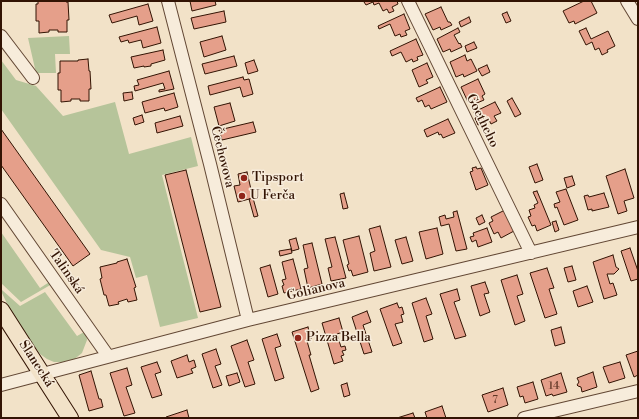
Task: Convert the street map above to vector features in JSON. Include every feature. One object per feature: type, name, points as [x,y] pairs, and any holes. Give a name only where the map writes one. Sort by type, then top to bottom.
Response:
[{"type":"main road","name":"Slanecká","points":[[1,310],[70,418]]},
{"type":"street","name":"Čechovova","points":[[168,1],[248,320]]},
{"type":"street","name":"Goetheho","points":[[408,1],[530,253]]},
{"type":"street","points":[[627,1],[638,19]]},
{"type":"street","points":[[1,36],[34,78]]},
{"type":"street","name":"Talinská","points":[[1,204],[108,356]]},
{"type":"street","name":"Golianova","points":[[1,384],[248,320],[638,227]]},
{"type":"street","points":[[524,418],[638,391]]},
{"type":"green space","points":[[69,36],[70,54],[55,54],[56,73],[36,73],[28,38]]},
{"type":"green space","points":[[1,60],[16,80],[36,86],[63,116],[115,102],[129,154],[191,137],[198,166],[162,175],[198,318],[160,327],[147,275],[136,278],[130,257],[101,250],[1,109]]},
{"type":"green space","points":[[1,232],[40,288],[51,281],[52,284],[21,302],[1,283]]},
{"type":"green space","points":[[2,290],[20,306],[45,292],[77,336],[86,331],[87,340],[82,353],[72,361],[64,362],[54,362],[40,354],[12,314],[1,291]]},
{"type":"building","points":[[38,1],[68,2],[69,20],[67,20],[67,32],[49,30],[49,32],[39,33],[39,21],[36,21],[36,4],[38,4]]},
{"type":"building","points":[[190,1],[215,1],[216,5],[192,11]]},
{"type":"building","points":[[397,1],[398,4],[392,7],[394,11],[389,13],[387,9],[383,11],[379,3],[374,5],[373,2],[366,5],[364,2]]},
{"type":"building","points":[[584,1],[591,1],[597,13],[575,24],[574,21],[569,23],[563,11]]},
{"type":"building","points":[[148,4],[153,21],[139,25],[137,16],[112,23],[109,15]]},
{"type":"building","points":[[441,7],[448,22],[452,25],[441,30],[440,27],[433,30],[425,14]]},
{"type":"building","points":[[224,11],[226,22],[194,29],[191,18]]},
{"type":"building","points":[[507,12],[511,21],[506,23],[502,14]]},
{"type":"building","points":[[404,14],[410,29],[405,31],[407,35],[401,37],[400,34],[395,36],[390,24],[379,29],[378,26]]},
{"type":"building","points":[[469,17],[471,22],[461,27],[459,22]]},
{"type":"building","points":[[157,27],[161,43],[143,48],[141,40],[129,43],[128,40],[121,42],[119,37]]},
{"type":"building","points":[[458,28],[460,32],[454,35],[462,47],[451,52],[450,49],[443,52],[437,39]]},
{"type":"building","points":[[586,28],[591,39],[608,31],[615,46],[607,50],[608,52],[602,55],[599,48],[595,50],[592,42],[586,45],[579,31]]},
{"type":"building","points":[[222,36],[226,50],[204,57],[200,42]]},
{"type":"building","points":[[416,39],[423,55],[417,57],[418,60],[413,62],[412,59],[406,62],[401,52],[392,56],[390,51]]},
{"type":"building","points":[[474,42],[477,48],[467,52],[465,46]]},
{"type":"building","points":[[163,50],[165,60],[151,64],[151,66],[134,68],[131,57]]},
{"type":"building","points":[[465,55],[467,61],[471,59],[477,71],[464,77],[463,74],[456,77],[450,62]]},
{"type":"building","points":[[234,56],[237,66],[205,74],[202,64]]},
{"type":"building","points":[[88,59],[91,89],[89,89],[89,101],[71,99],[71,101],[61,102],[61,90],[58,90],[60,61],[78,61]]},
{"type":"building","points":[[254,60],[258,71],[248,74],[245,63]]},
{"type":"building","points":[[427,63],[433,77],[426,80],[428,83],[419,87],[412,70]]},
{"type":"building","points":[[487,65],[490,72],[482,76],[478,69]]},
{"type":"building","points":[[169,71],[174,89],[159,92],[159,90],[165,89],[163,83],[135,91],[134,86],[139,85],[137,80]]},
{"type":"building","points":[[243,77],[244,80],[249,79],[253,94],[243,97],[240,87],[210,95],[208,86]]},
{"type":"building","points":[[478,79],[485,94],[482,96],[484,100],[477,103],[475,99],[468,102],[461,87]]},
{"type":"building","points":[[440,87],[447,102],[431,109],[429,105],[425,107],[422,100],[418,102],[416,98]]},
{"type":"building","points":[[132,92],[133,99],[124,101],[123,93]]},
{"type":"building","points":[[174,93],[178,107],[165,111],[164,108],[145,113],[142,102]]},
{"type":"building","points":[[512,98],[521,114],[515,117],[507,101]]},
{"type":"building","points":[[495,102],[501,113],[494,116],[497,121],[491,124],[489,120],[478,125],[475,118],[477,117],[474,112]]},
{"type":"building","points":[[230,103],[235,121],[219,126],[214,107]]},
{"type":"building","points":[[142,115],[144,122],[135,125],[133,118]]},
{"type":"building","points":[[180,116],[183,126],[157,133],[155,123]]},
{"type":"building","points":[[448,119],[455,133],[443,138],[438,132],[427,137],[424,130]]},
{"type":"building","points":[[253,122],[256,132],[222,140],[219,130]]},
{"type":"building","points":[[1,129],[90,254],[73,266],[1,165]]},
{"type":"building","points":[[537,164],[543,180],[535,183],[529,167]]},
{"type":"building","points":[[476,167],[477,169],[481,168],[488,185],[476,190],[470,172],[473,171],[472,168]]},
{"type":"building","points":[[625,169],[634,198],[624,201],[627,211],[618,214],[606,176]]},
{"type":"building","points":[[186,170],[221,307],[200,312],[165,175]]},
{"type":"building","points":[[247,172],[253,198],[238,202],[234,186],[240,185],[238,174]]},
{"type":"building","points":[[572,176],[575,185],[567,188],[564,178]]},
{"type":"building","points":[[566,189],[578,220],[564,225],[557,207],[555,208],[554,204],[560,202],[556,192]]},
{"type":"building","points":[[537,191],[551,225],[537,231],[535,225],[532,226],[528,217],[531,216],[529,210],[535,208],[534,205],[538,203],[533,192]]},
{"type":"building","points":[[344,193],[348,208],[343,209],[340,194]]},
{"type":"building","points":[[604,193],[609,207],[592,211],[592,209],[588,210],[584,196],[588,195],[589,197]]},
{"type":"building","points":[[253,198],[258,216],[254,217],[249,199]]},
{"type":"building","points":[[505,210],[514,231],[501,238],[498,232],[494,234],[489,223],[493,221],[491,217]]},
{"type":"building","points":[[457,211],[467,249],[456,251],[449,224],[441,226],[439,217],[445,215],[446,219],[454,217],[453,212]]},
{"type":"building","points":[[482,215],[485,222],[479,225],[476,218]]},
{"type":"building","points":[[556,221],[559,230],[555,232],[552,222]]},
{"type":"building","points":[[380,226],[391,267],[374,271],[370,253],[375,251],[369,229]]},
{"type":"building","points":[[437,228],[443,254],[426,259],[419,232]]},
{"type":"building","points":[[487,228],[492,242],[478,247],[476,240],[472,242],[470,237],[474,236],[473,233]]},
{"type":"building","points":[[359,236],[368,272],[353,276],[347,265],[349,264],[343,240]]},
{"type":"building","points":[[335,237],[346,278],[331,281],[328,268],[332,267],[325,239]]},
{"type":"building","points":[[406,237],[413,261],[402,264],[395,240]]},
{"type":"building","points":[[296,238],[299,249],[292,251],[289,240]]},
{"type":"building","points":[[312,243],[322,284],[308,288],[304,269],[308,268],[303,245]]},
{"type":"building","points":[[630,248],[638,271],[638,279],[631,281],[621,251]]},
{"type":"building","points":[[291,249],[292,253],[280,256],[279,251]]},
{"type":"building","points":[[613,255],[616,267],[619,269],[614,274],[607,274],[610,284],[613,283],[617,295],[604,299],[593,262]]},
{"type":"building","points":[[127,259],[136,287],[134,288],[137,300],[128,302],[127,299],[118,302],[119,304],[109,306],[106,295],[104,295],[100,279],[102,278],[100,267]]},
{"type":"building","points":[[293,259],[301,289],[284,293],[282,286],[284,285],[282,280],[286,279],[282,262]]},
{"type":"building","points":[[270,265],[278,294],[268,297],[260,268]]},
{"type":"building","points":[[572,266],[576,280],[568,282],[564,268]]},
{"type":"building","points":[[547,268],[554,288],[549,289],[557,314],[545,318],[530,273]]},
{"type":"building","points":[[517,275],[523,294],[517,296],[525,321],[515,325],[501,280]]},
{"type":"building","points":[[485,282],[489,293],[484,294],[490,312],[480,316],[471,286]]},
{"type":"building","points":[[587,286],[593,302],[578,307],[573,291]]},
{"type":"building","points":[[457,289],[460,300],[454,302],[466,336],[455,339],[440,294]]},
{"type":"building","points":[[426,298],[432,314],[426,316],[433,339],[424,342],[412,303]]},
{"type":"building","points":[[397,303],[399,308],[402,307],[404,314],[401,315],[403,322],[395,324],[402,343],[393,346],[380,309]]},
{"type":"building","points":[[367,311],[371,322],[363,325],[372,352],[364,354],[352,317]]},
{"type":"building","points":[[339,318],[343,332],[337,334],[341,347],[345,346],[346,350],[342,351],[344,355],[341,356],[343,361],[334,364],[322,323]]},
{"type":"building","points":[[308,327],[311,339],[307,341],[311,355],[309,355],[319,389],[311,392],[292,332]]},
{"type":"building","points":[[561,327],[565,343],[555,346],[551,330]]},
{"type":"building","points":[[277,334],[281,346],[275,348],[284,378],[275,381],[262,339]]},
{"type":"building","points":[[247,340],[254,360],[248,362],[255,384],[245,387],[231,346]]},
{"type":"building","points":[[216,349],[221,364],[215,366],[222,385],[213,388],[202,354]]},
{"type":"building","points":[[638,351],[638,375],[634,377],[626,355]]},
{"type":"building","points":[[187,355],[189,362],[194,360],[196,367],[191,369],[193,373],[177,378],[171,361]]},
{"type":"building","points":[[157,362],[161,372],[155,374],[162,395],[152,398],[141,367]]},
{"type":"building","points":[[620,362],[625,378],[609,383],[603,367]]},
{"type":"building","points":[[127,368],[132,385],[126,387],[135,413],[124,416],[110,373]]},
{"type":"building","points":[[91,371],[99,399],[101,399],[103,407],[89,411],[79,375]]},
{"type":"building","points":[[593,372],[597,387],[582,392],[581,387],[577,385],[579,382],[577,378]]},
{"type":"building","points":[[237,373],[240,382],[229,386],[226,376]]},
{"type":"building","points":[[561,373],[567,392],[553,396],[552,394],[546,396],[541,380]]},
{"type":"building","points":[[533,382],[538,399],[525,403],[523,396],[520,397],[517,387]]},
{"type":"building","points":[[347,383],[350,395],[344,397],[341,385]]},
{"type":"building","points":[[503,388],[508,405],[488,412],[482,395]]},
{"type":"building","points":[[442,406],[446,418],[427,418],[425,412]]},
{"type":"building","points":[[187,410],[189,418],[166,417]]},
{"type":"building","points":[[413,413],[415,418],[397,418]]},
{"type":"place","name":"Tipsport","points":[[244,178]]},
{"type":"place","name":"U Ferča","points":[[242,196]]},
{"type":"place","name":"Pizza Bella","points":[[298,338]]}]
